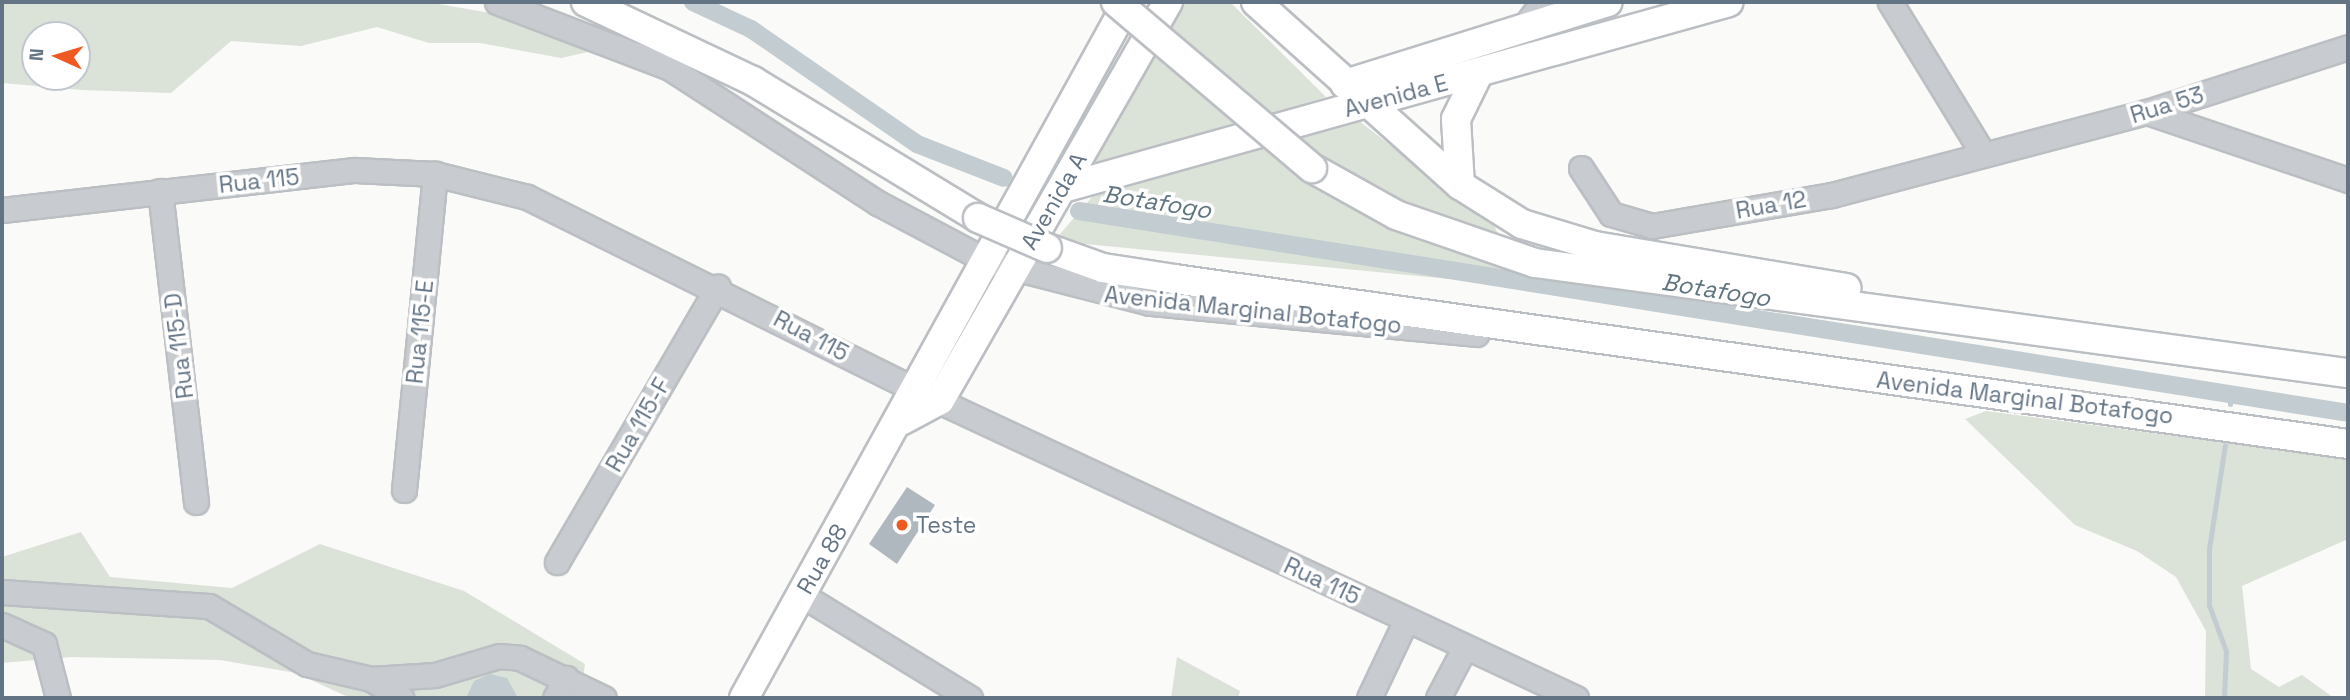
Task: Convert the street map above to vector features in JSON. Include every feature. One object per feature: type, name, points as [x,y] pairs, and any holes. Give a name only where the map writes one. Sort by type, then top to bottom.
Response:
[{"type":"main road","name":"Avenida Marginal Botafogo","points":[[586,2],[753,81],[978,218],[1047,248],[1115,270],[1702,356],[2348,444]]},
{"type":"main road","points":[[1116,2],[1312,168],[1396,215],[1535,263],[2348,373]]},
{"type":"main road","name":"Avenida A","points":[[911,388],[987,261],[1020,190],[1128,2]]},
{"type":"main road","name":"Avenida A","points":[[940,400],[1168,2]]},
{"type":"main road","points":[[1256,2],[1460,185],[1522,224],[1595,246],[1847,288],[1911,314]]},
{"type":"main road","name":"Avenida E","points":[[1345,84],[1535,13],[1608,2]]},
{"type":"main road","name":"Avenida E","points":[[1063,188],[1729,2]]},
{"type":"main road","points":[[1460,185],[1457,119],[1478,74]]},
{"type":"main road","name":"Rua 88","points":[[744,698],[901,421],[911,388]]},
{"type":"main road","points":[[901,421],[940,400]]},
{"type":"street","name":"Avenida Marginal Botafogo","points":[[498,2],[670,68],[878,203],[987,261],[1150,303],[1702,356]]},
{"type":"street","points":[[1890,2],[1982,152]]},
{"type":"street","name":"Rua 53","points":[[1982,152],[2147,112],[2348,47]]},
{"type":"street","points":[[2147,112],[2348,180]]},
{"type":"street","name":"Rua 12","points":[[1581,168],[1611,214],[1651,226],[1832,195],[1982,152]]},
{"type":"street","name":"Rua 115","points":[[2,210],[355,170],[435,174],[527,197],[718,287],[911,388],[1576,698]]},
{"type":"street","name":"Rua 115-E","points":[[404,490],[435,174]]},
{"type":"street","name":"Rua 115-D","points":[[160,191],[196,502]]},
{"type":"street","name":"Rua 115-F","points":[[557,562],[718,287]]},
{"type":"street","points":[[2,592],[209,606],[307,664],[371,680],[402,698]]},
{"type":"street","points":[[802,595],[970,698]]},
{"type":"street","points":[[1369,698],[1406,620]]},
{"type":"street","points":[[2,625],[44,644],[58,698]]},
{"type":"street","points":[[1438,698],[1465,647]]},
{"type":"street","points":[[371,680],[435,674],[499,656],[560,688],[598,694]]},
{"type":"shaded area","points":[[2,2],[427,2],[502,15],[602,49],[561,58],[480,43],[429,43],[377,27],[301,46],[231,41],[171,93],[91,90],[91,21],[21,21],[21,85],[2,83]]},
{"type":"shaded area","points":[[1180,2],[1230,2],[1326,97],[1092,169]]},
{"type":"shaded area","points":[[1359,121],[1494,225],[1522,286],[1054,241],[1092,197]]},
{"type":"shaded area","points":[[1986,411],[2348,459],[2348,539],[2242,586],[2251,669],[2279,687],[2302,675],[2334,698],[2205,698],[2206,631],[2176,577],[2137,551],[2075,525],[1965,419]]},
{"type":"shaded area","points":[[81,532],[110,577],[232,588],[320,544],[464,591],[585,664],[580,698],[350,698],[296,673],[220,660],[71,657],[2,663],[2,557]]},
{"type":"shaded area","points":[[1177,657],[1240,691],[1238,698],[1171,698]]},
{"type":"shaded area","points":[[490,674],[507,678],[518,698],[466,698],[474,681]]},
{"type":"building","name":"Teste","points":[[907,487],[935,505],[897,564],[869,544]]},
{"type":"waterway","name":"Botafogo","points":[[693,2],[751,29],[917,144],[1004,178]]},
{"type":"waterway","name":"Botafogo","points":[[1079,211],[2348,413]]},
{"type":"waterway","points":[[2230,396],[2230,404]]},
{"type":"waterway","points":[[2224,698],[2226,651],[2209,605],[2209,549],[2225,445]]},
{"type":"place","name":"Teste","points":[[902,525]]}]
